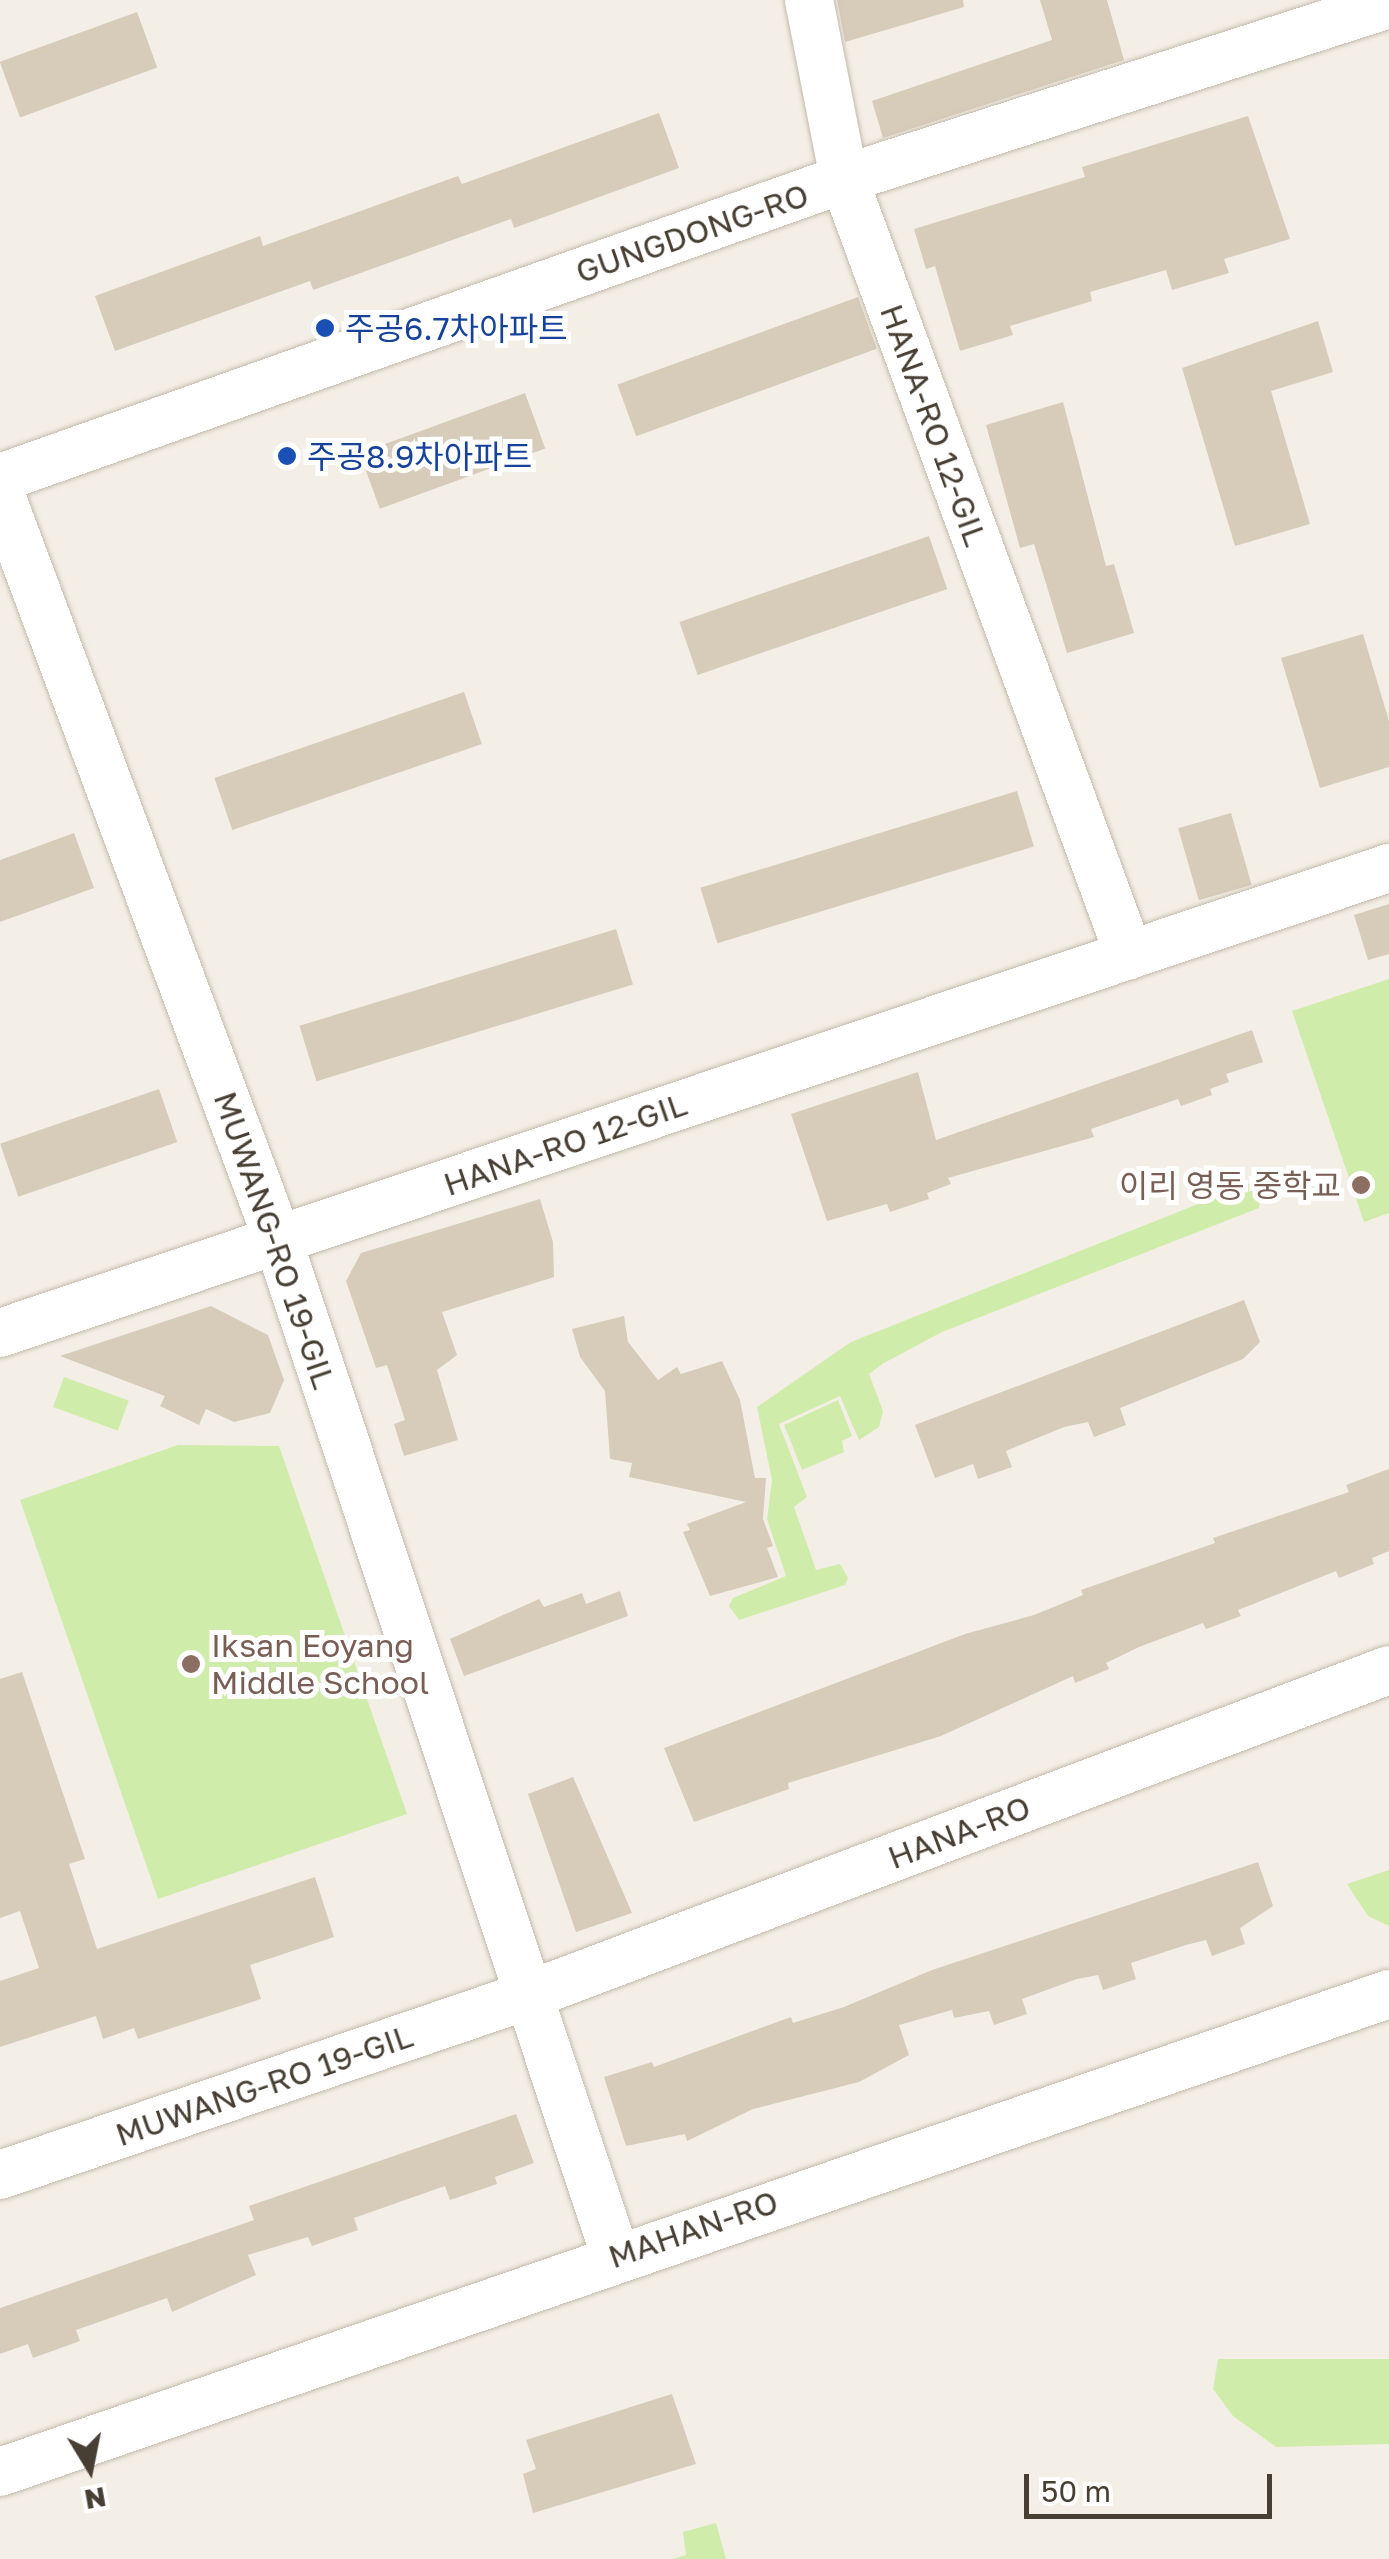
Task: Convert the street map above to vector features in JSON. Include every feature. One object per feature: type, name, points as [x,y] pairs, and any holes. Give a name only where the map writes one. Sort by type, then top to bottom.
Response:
[{"type":"street","name":"HANA-RO 12-GIL","points":[[809,0],[844,179],[1129,955]]},
{"type":"street","points":[[1268,43],[1322,0]]},
{"type":"street","name":"GUNGDONG-RO","points":[[0,478],[844,179],[1389,4]]},
{"type":"street","points":[[1268,43],[1389,40]]},
{"type":"street","name":"MUWANG-RO 19-GIL","points":[[0,492],[278,1240],[615,2255]]},
{"type":"street","name":"HANA-RO 12-GIL","points":[[0,1333],[1389,868]]},
{"type":"street","name":"HANA-RO","points":[[528,1995],[1389,1670]]},
{"type":"street","name":"MAHAN-RO","points":[[0,2472],[615,2255],[1389,1994]]},
{"type":"street","name":"MUWANG-RO 19-GIL","points":[[0,2175],[528,1995]]},
{"type":"green space","name":"이리 영동 중학교","points":[[1389,979],[1389,1213],[1364,1222],[1292,1011]]},
{"type":"green space","points":[[1251,1183],[1261,1192],[1259,1208],[942,1332],[884,1363],[869,1374],[883,1411],[879,1427],[859,1440],[840,1396],[779,1424],[807,1497],[794,1507],[816,1570],[840,1564],[848,1578],[845,1585],[739,1620],[729,1606],[733,1598],[786,1576],[767,1519],[772,1480],[757,1407],[851,1342]]},
{"type":"green space","points":[[64,1377],[129,1401],[118,1431],[53,1407]]},
{"type":"green space","points":[[838,1400],[852,1436],[842,1441],[844,1452],[802,1470],[784,1425]]},
{"type":"green space","points":[[178,1445],[279,1446],[407,1814],[158,1899],[20,1500]]},
{"type":"green space","points":[[1389,1870],[1389,1926],[1368,1916],[1347,1884]]},
{"type":"green space","points":[[1218,2359],[1389,2359],[1389,2444],[1276,2447],[1233,2416],[1213,2389]]},
{"type":"green space","points":[[716,2523],[726,2559],[673,2559],[686,2555],[683,2532]]},
{"type":"building","points":[[837,0],[963,0],[964,7],[845,42]]},
{"type":"building","points":[[1040,0],[1107,0],[1124,60],[883,138],[872,101],[1052,40]]},
{"type":"building","points":[[137,12],[157,67],[20,117],[0,62]]},
{"type":"building","points":[[659,113],[679,168],[514,228],[511,219],[313,290],[310,281],[115,351],[95,296],[260,236],[263,246],[458,176],[462,184]]},
{"type":"building","points":[[1248,116],[1290,239],[1224,259],[1229,273],[1172,290],[1166,270],[1090,292],[1092,301],[1010,326],[1013,335],[960,351],[935,266],[926,269],[914,229],[1085,177],[1082,167]]},
{"type":"building","points":[[858,297],[877,349],[636,436],[617,385]]},
{"type":"building","points":[[1318,321],[1333,372],[1271,391],[1310,524],[1235,546],[1182,368]]},
{"type":"building","points":[[525,393],[545,448],[380,509],[360,453]]},
{"type":"building","points":[[1063,402],[1106,566],[1114,564],[1134,633],[1067,653],[1034,544],[1020,548],[986,425]]},
{"type":"building","points":[[929,536],[947,589],[698,675],[679,622]]},
{"type":"building","points":[[1363,634],[1389,721],[1389,767],[1320,788],[1281,658]]},
{"type":"building","points":[[464,692],[482,744],[232,830],[214,778]]},
{"type":"building","points":[[1017,791],[1034,846],[717,943],[700,888]]},
{"type":"building","points":[[1231,813],[1252,885],[1199,900],[1178,828]]},
{"type":"building","points":[[74,833],[94,888],[0,922],[0,860]]},
{"type":"building","points":[[1389,904],[1389,954],[1368,960],[1354,915]]},
{"type":"building","points":[[616,929],[633,984],[316,1081],[299,1026]]},
{"type":"building","points":[[1252,1030],[1263,1062],[1226,1074],[1229,1082],[1210,1089],[1212,1095],[1181,1106],[1178,1099],[1091,1129],[1094,1137],[948,1178],[951,1184],[927,1193],[929,1199],[890,1212],[887,1204],[827,1221],[791,1114],[918,1072],[936,1140]]},
{"type":"building","points":[[159,1089],[177,1142],[18,1197],[0,1144]]},
{"type":"building","points":[[540,1199],[553,1242],[554,1277],[442,1312],[457,1355],[437,1370],[458,1440],[404,1456],[394,1424],[405,1420],[387,1365],[376,1368],[346,1281],[361,1253]]},
{"type":"building","points":[[1244,1300],[1260,1342],[1243,1359],[1120,1408],[1126,1425],[1094,1437],[1088,1422],[1064,1427],[1006,1451],[1012,1467],[978,1479],[973,1464],[935,1478],[915,1425]]},
{"type":"building","points":[[211,1306],[268,1335],[284,1380],[270,1413],[234,1422],[206,1409],[199,1425],[160,1406],[165,1396],[60,1356]]},
{"type":"building","points":[[624,1316],[628,1342],[658,1380],[677,1367],[681,1374],[722,1361],[740,1400],[755,1478],[766,1478],[763,1519],[773,1546],[767,1548],[778,1577],[710,1596],[683,1532],[690,1530],[687,1524],[746,1502],[629,1477],[632,1463],[610,1459],[605,1391],[580,1357],[572,1329]]},
{"type":"building","points":[[1389,1469],[1389,1551],[1372,1558],[1374,1564],[1339,1578],[1336,1571],[1238,1610],[1241,1616],[1206,1629],[1203,1623],[1139,1647],[1106,1663],[1109,1669],[1075,1683],[1073,1676],[941,1736],[788,1783],[789,1789],[694,1822],[664,1748],[965,1634],[1034,1615],[1083,1595],[1081,1590],[1215,1543],[1213,1538],[1349,1492],[1346,1485]]},
{"type":"building","points":[[620,1591],[628,1616],[464,1676],[450,1639],[539,1599],[544,1607],[582,1593],[586,1604]]},
{"type":"building","points":[[22,1672],[85,1859],[69,1864],[97,1949],[315,1877],[334,1937],[250,1965],[261,1999],[138,2039],[134,2028],[103,2039],[96,2016],[0,2047],[0,1981],[39,1968],[20,1911],[0,1918],[0,1679]]},
{"type":"building","points":[[573,1777],[632,1913],[576,1932],[528,1794]]},
{"type":"building","points":[[1258,1862],[1273,1906],[1240,1928],[1245,1944],[1212,1956],[1206,1940],[1186,1945],[1131,1963],[1136,1979],[1103,1990],[1098,1975],[1077,1979],[1022,1999],[1027,2014],[994,2025],[989,2011],[954,2018],[952,2010],[899,2025],[909,2055],[859,2082],[753,2109],[687,2141],[685,2134],[626,2146],[604,2077],[652,2062],[654,2067],[791,2017],[793,2023],[844,2007],[932,1970]]},
{"type":"building","points":[[516,2114],[534,2163],[495,2177],[497,2184],[450,2200],[445,2186],[354,2218],[358,2230],[312,2246],[308,2237],[248,2255],[256,2275],[172,2312],[167,2298],[76,2330],[80,2341],[33,2358],[28,2344],[0,2354],[0,2308],[254,2220],[249,2206]]},
{"type":"building","points":[[672,2394],[696,2464],[533,2513],[523,2474],[536,2469],[526,2440]]},
{"type":"place","name":"주공6.7차아파트","points":[[325,328]]},
{"type":"place","name":"주공8.9차아파트","points":[[287,456]]},
{"type":"place","name":"이리 영동 중학교","points":[[1361,1185]]},
{"type":"place","name":"Iksan Eoyang Middle School","points":[[191,1664]]}]
